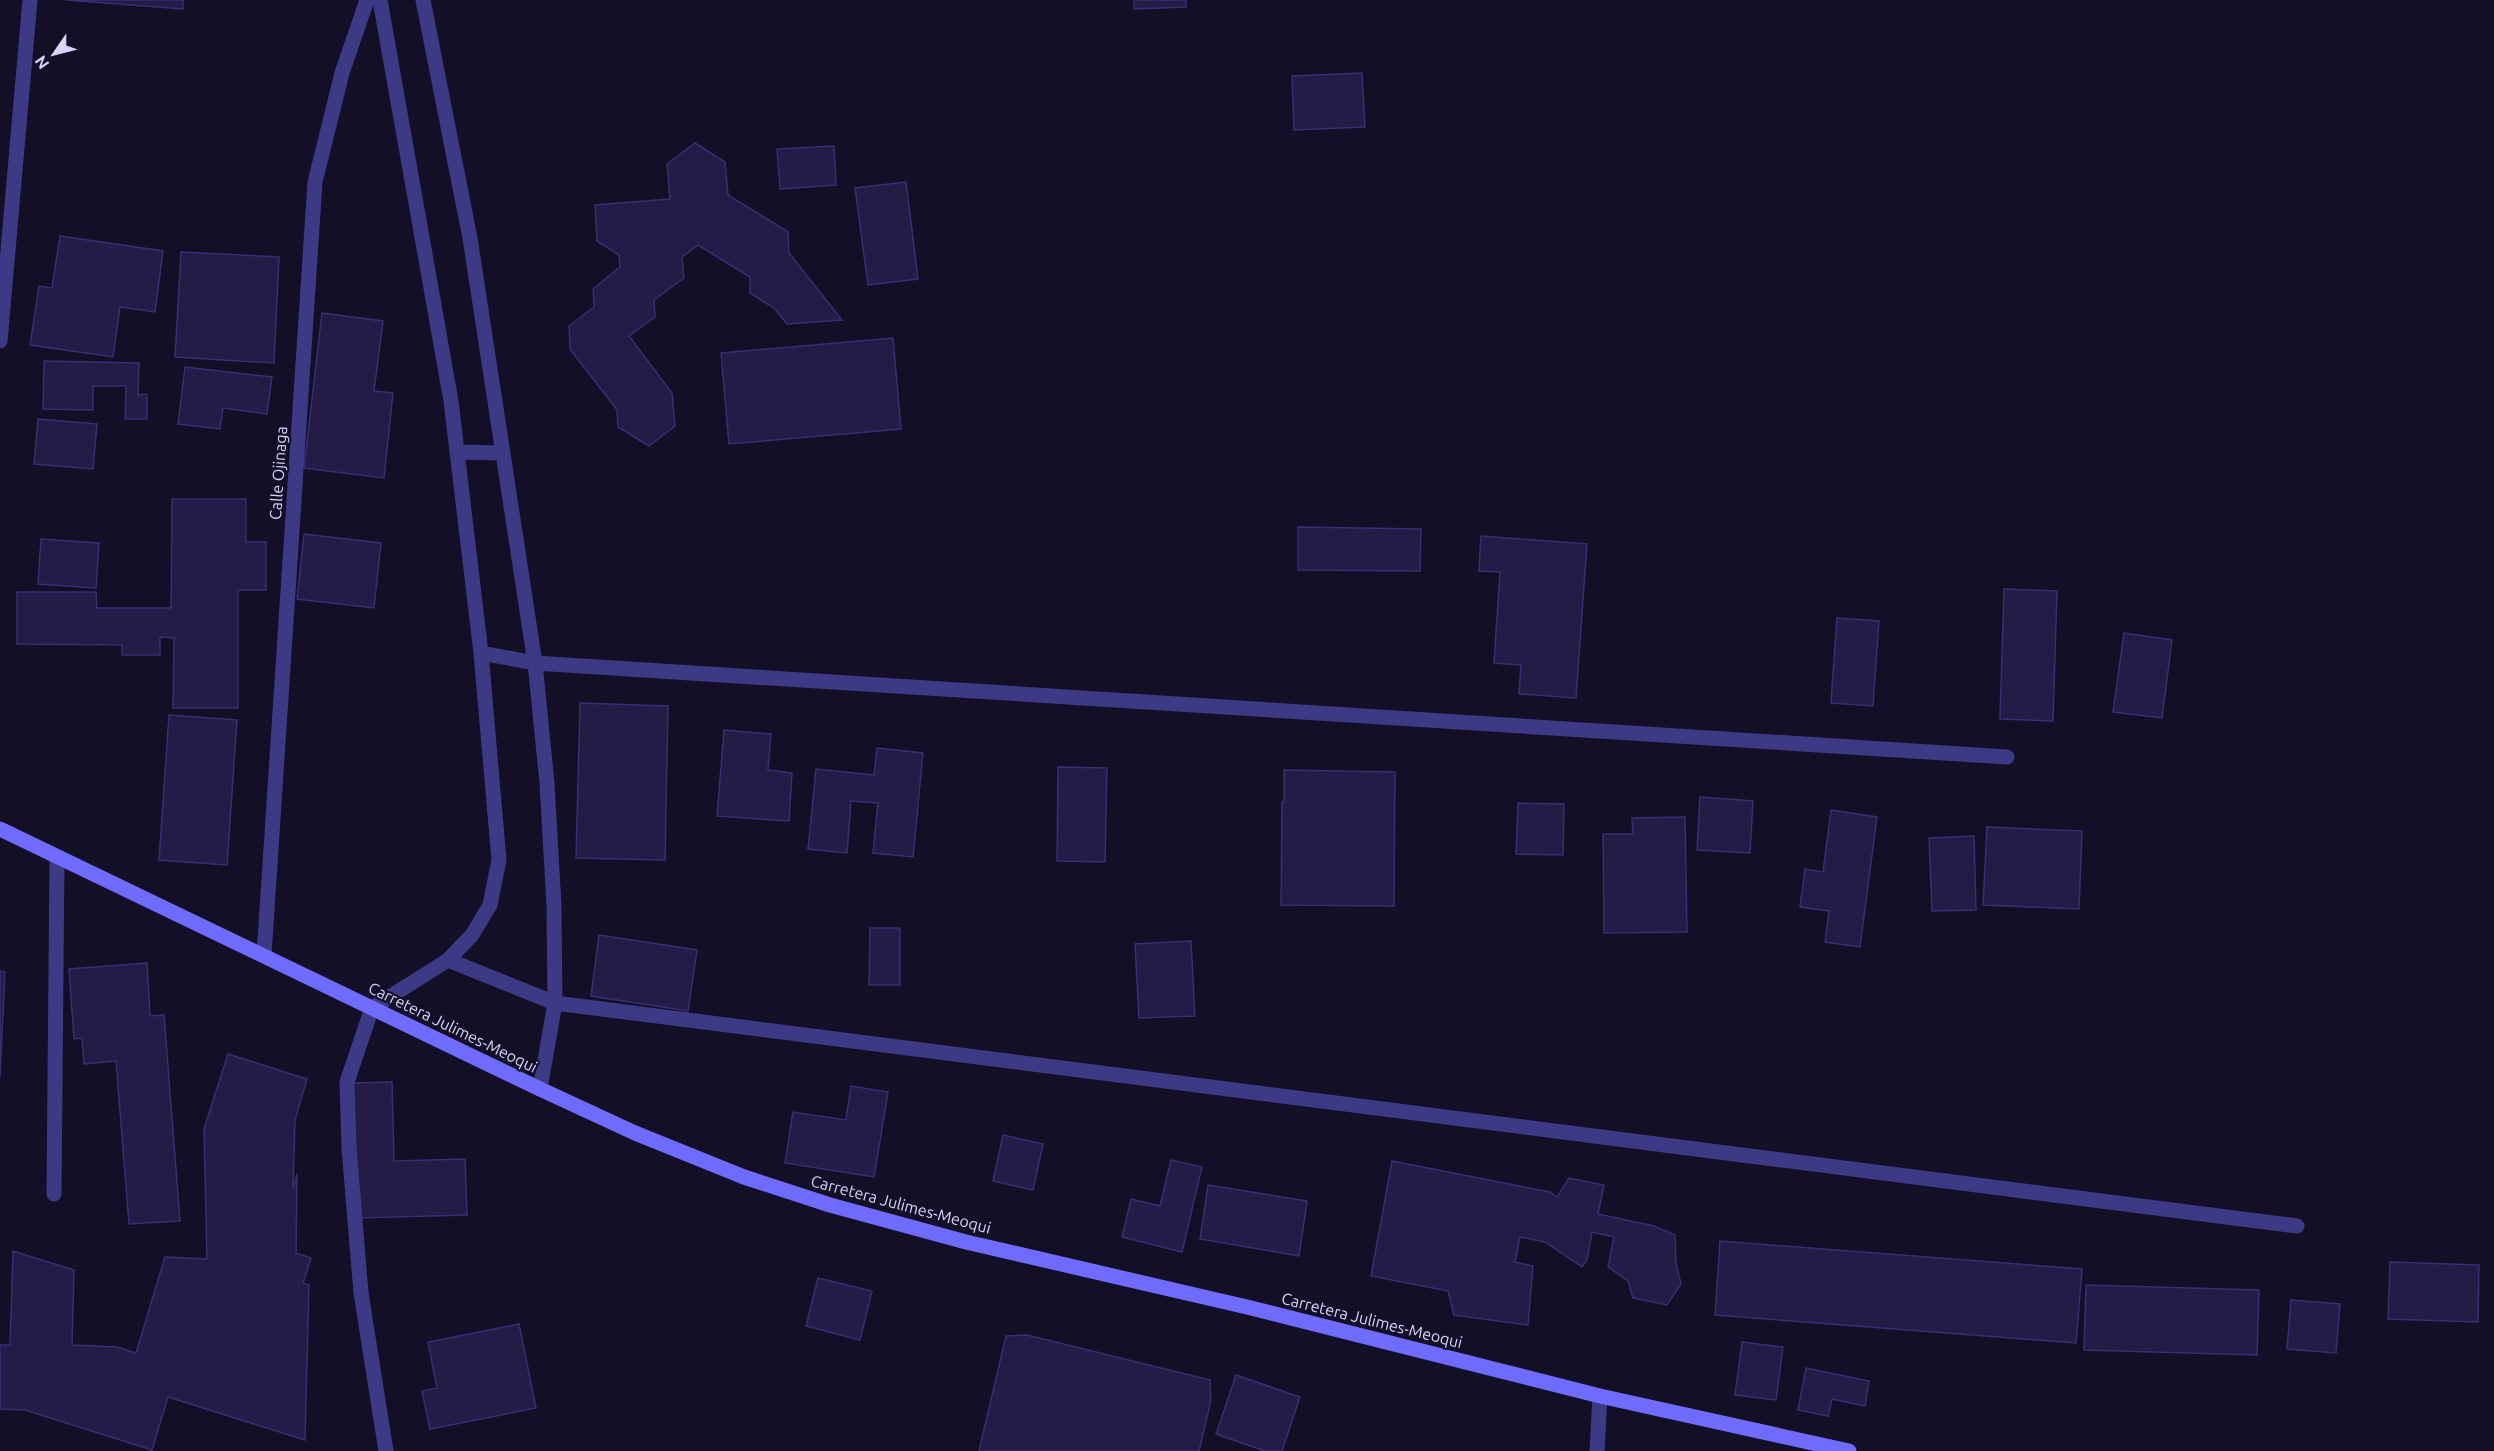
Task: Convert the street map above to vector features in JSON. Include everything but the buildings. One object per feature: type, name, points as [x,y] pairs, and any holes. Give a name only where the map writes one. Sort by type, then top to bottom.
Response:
[{"type":"main road","name":"Carretera Julimes-Meoqui","points":[[0,829],[540,1089],[646,1138],[744,1177],[830,1205],[966,1242],[1247,1307],[1600,1396],[1849,1451]]},
{"type":"street","points":[[0,341],[30,0]]},
{"type":"street","name":"Calle Ojinaga","points":[[264,955],[315,182],[342,73],[367,0]]},
{"type":"street","points":[[380,0],[451,401],[481,653],[499,860],[490,905],[471,935],[448,960],[372,1008],[347,1082],[349,1148],[361,1293],[386,1451]]},
{"type":"street","points":[[423,0],[470,238],[535,663],[547,783],[554,906],[555,1003],[540,1089]]},
{"type":"street","points":[[457,452],[503,453]]},
{"type":"street","points":[[481,653],[535,663],[2007,757]]},
{"type":"street","points":[[54,1194],[57,857]]},
{"type":"street","points":[[448,960],[555,1003],[2297,1226]]},
{"type":"street","points":[[1596,1451],[1600,1396]]}]
